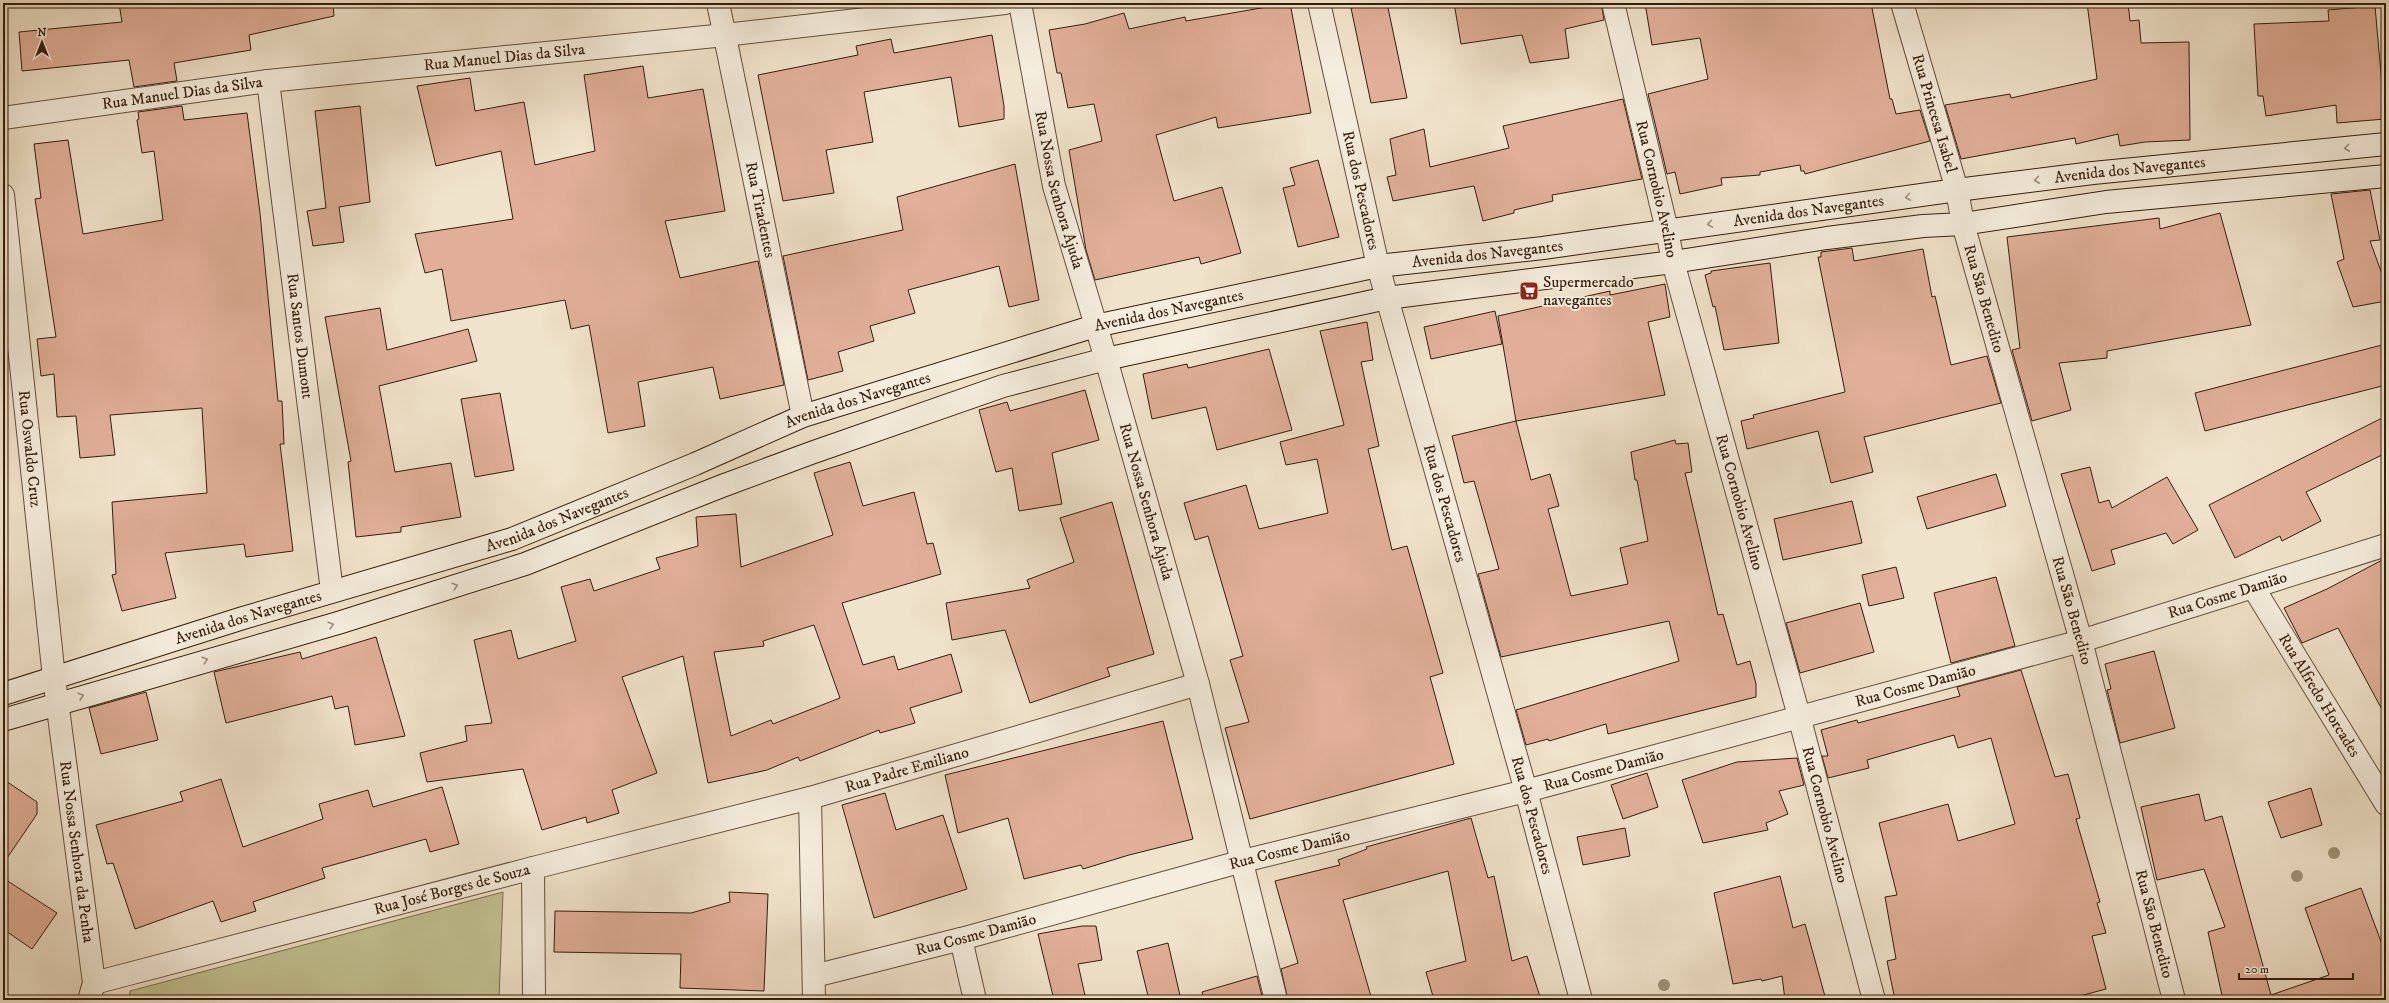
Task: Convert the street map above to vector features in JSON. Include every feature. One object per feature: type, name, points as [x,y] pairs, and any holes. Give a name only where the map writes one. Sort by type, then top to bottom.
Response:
[{"type":"street","name":"Rua Tiradentes","points":[[718,3],[803,416]]},
{"type":"street","name":"Rua Manuel Dias da Silva","points":[[3,118],[268,81],[725,35],[1005,3]]},
{"type":"street","name":"Rua Nossa Senhora Ajuda","points":[[1020,3],[1054,186],[1094,326],[1106,358],[1198,684],[1243,861],[1276,1000]]},
{"type":"street","name":"Rua dos Pescadores","points":[[1319,3],[1378,266],[1526,791],[1581,1000]]},
{"type":"street","name":"Rua Cornobio Avelino","points":[[1613,3],[1668,230],[1673,262],[1799,716],[1874,1000]]},
{"type":"street","name":"Rua Princesa Isabel","points":[[1902,3],[1957,190],[1963,224]]},
{"type":"street","name":"Rua Santos Dumont","points":[[268,81],[332,591]]},
{"type":"street","name":"Avenida dos Navegantes","points":[[3,694],[332,591],[512,539],[695,464],[803,416],[1094,326],[1378,266],[1543,248],[1957,190],[2109,172],[2386,144]]},
{"type":"street","name":"Avenida dos Navegantes","points":[[3,720],[58,702],[338,623],[525,564],[722,486],[922,414],[1003,386],[1106,358],[1387,298],[1673,262],[1827,238],[1923,226],[1963,224],[2106,202],[2386,176]]},
{"type":"street","name":"Rua Oswaldo Cruz","points":[[3,195],[54,678],[58,702]]},
{"type":"street","name":"Rua São Benedito","points":[[1963,224],[2081,640],[2174,1000]]},
{"type":"street","name":"Rua Cosme Damião","points":[[814,976],[961,939],[1243,861],[1526,791],[2081,640],[2386,544]]},
{"type":"street","name":"Rua Alfredo Horcades","points":[[2253,587],[2386,804]]},
{"type":"street","name":"Rua Padre Emiliano","points":[[810,798],[1198,684]]},
{"type":"street","name":"Rua Nossa Senhora da Penha","points":[[58,702],[91,991]]},
{"type":"street","name":"Rua José Borges de Souza","points":[[91,991],[533,868],[810,798]]},
{"type":"street","points":[[810,798],[814,1000]]},
{"type":"street","points":[[533,868],[534,1000]]},
{"type":"street","points":[[961,939],[975,1000]]},
{"type":"shaded area","points":[[503,892],[499,1000],[129,1000],[130,991]]},
{"type":"building","points":[[119,3],[333,3],[334,16],[249,35],[251,50],[174,63],[177,81],[134,87],[129,60],[22,71],[19,32],[122,22]]},
{"type":"building","points":[[1290,3],[1311,113],[1218,128],[1216,117],[1156,135],[1174,201],[1222,187],[1241,253],[1201,264],[1199,257],[1095,280],[1086,250],[1069,150],[1102,141],[1094,104],[1068,108],[1061,73],[1057,73],[1049,30],[1085,24],[1124,13],[1129,29],[1185,17],[1186,21]]},
{"type":"building","points":[[1375,3],[1387,3],[1407,98],[1371,103],[1351,8]]},
{"type":"building","points":[[1454,3],[1601,3],[1604,20],[1565,29],[1569,58],[1530,63],[1522,35],[1461,44]]},
{"type":"building","points":[[1645,3],[1871,3],[1890,99],[1892,99],[1896,114],[1920,110],[1930,141],[1805,174],[1804,171],[1801,171],[1800,165],[1760,172],[1760,175],[1721,178],[1722,185],[1680,194],[1675,172],[1667,174],[1648,94],[1708,79],[1700,38],[1652,45]]},
{"type":"building","points":[[2087,3],[2128,3],[2130,21],[2139,20],[2141,43],[2189,42],[2190,140],[2145,142],[2120,146],[2118,134],[2076,144],[2075,138],[1961,159],[1945,105],[2010,94],[2011,98],[2097,79]]},
{"type":"building","points":[[2375,6],[2385,119],[2337,123],[2336,105],[2266,116],[2263,96],[2258,96],[2254,24],[2329,21],[2328,10]]},
{"type":"building","points":[[992,35],[1004,106],[1004,119],[959,127],[951,77],[864,92],[873,142],[826,150],[834,193],[783,201],[758,75],[858,55],[856,46],[891,39],[894,53]]},
{"type":"building","points":[[643,66],[648,98],[703,89],[725,211],[665,221],[680,278],[758,261],[784,385],[720,399],[713,367],[638,382],[645,426],[608,433],[589,325],[571,329],[565,300],[451,321],[442,269],[425,273],[415,234],[513,219],[501,151],[436,166],[417,86],[470,78],[475,111],[524,102],[535,165],[595,151],[584,75]]},
{"type":"building","points":[[1623,99],[1642,179],[1552,195],[1553,201],[1514,210],[1514,213],[1483,221],[1474,186],[1393,201],[1387,177],[1396,175],[1390,139],[1424,129],[1430,167],[1509,148],[1503,126]]},
{"type":"building","points":[[182,106],[184,120],[247,113],[260,213],[278,401],[282,401],[284,444],[280,444],[293,551],[246,557],[244,544],[165,553],[176,598],[122,611],[112,575],[116,574],[112,502],[207,493],[202,408],[110,415],[115,455],[80,458],[76,416],[57,417],[54,374],[41,376],[37,339],[56,337],[35,199],[41,198],[34,144],[68,140],[83,234],[163,220],[154,151],[142,153],[137,120],[139,119],[138,112]]},
{"type":"building","points":[[360,106],[370,202],[339,207],[344,242],[313,246],[307,211],[326,208],[315,111]]},
{"type":"building","points":[[1318,160],[1339,237],[1298,247],[1283,188],[1295,185],[1290,168]]},
{"type":"building","points":[[1015,164],[1039,300],[1009,307],[999,266],[908,290],[915,313],[870,326],[874,341],[838,352],[843,371],[808,380],[783,256],[903,230],[897,197]]},
{"type":"building","points":[[2370,190],[2380,240],[2370,241],[2386,285],[2386,301],[2353,307],[2337,262],[2344,259],[2331,194]]},
{"type":"building","points":[[2220,213],[2251,325],[2107,351],[2107,358],[2059,363],[2071,410],[2032,421],[2012,350],[2020,348],[2007,237],[2159,218],[2160,229]]},
{"type":"building","points":[[1852,248],[1854,261],[1923,249],[1932,297],[1935,296],[1951,365],[1987,356],[2001,403],[1864,437],[1873,472],[1831,483],[1818,431],[1747,449],[1741,421],[1754,418],[1753,415],[1845,392],[1818,257],[1821,257],[1821,252]]},
{"type":"building","points":[[1770,263],[1779,343],[1724,350],[1715,306],[1713,307],[1705,275],[1711,273],[1711,271]]},
{"type":"building","points":[[1665,284],[1670,317],[1648,322],[1665,395],[1516,421],[1498,316],[1610,291],[1610,295]]},
{"type":"building","points":[[380,308],[387,350],[468,329],[477,361],[379,386],[395,472],[451,463],[461,517],[401,527],[401,532],[356,537],[348,462],[351,461],[325,317]]},
{"type":"building","points":[[1495,311],[1502,344],[1431,359],[1424,327]]},
{"type":"building","points":[[1367,322],[1373,360],[1361,362],[1379,446],[1368,449],[1392,550],[1407,546],[1443,673],[1430,677],[1454,764],[1250,819],[1225,728],[1249,722],[1230,660],[1243,656],[1208,536],[1195,540],[1184,503],[1246,485],[1259,529],[1328,513],[1317,459],[1286,465],[1280,442],[1344,425],[1320,331]]},
{"type":"building","points":[[2386,344],[2386,385],[2205,431],[2195,393]]},
{"type":"building","points":[[1269,349],[1292,430],[1217,450],[1206,407],[1152,419],[1143,374],[1187,364],[1188,368]]},
{"type":"building","points":[[1085,390],[1099,440],[1052,453],[1062,504],[1019,511],[1012,468],[996,472],[979,410],[1007,402],[1010,411]]},
{"type":"building","points":[[500,393],[514,470],[475,477],[461,399]]},
{"type":"building","points":[[2386,416],[2386,453],[2306,492],[2321,521],[2282,541],[2280,536],[2235,558],[2209,505]]},
{"type":"building","points":[[1516,421],[1531,480],[1550,474],[1559,506],[1548,509],[1571,596],[1628,584],[1620,548],[1648,541],[1637,480],[1635,480],[1631,452],[1675,440],[1676,444],[1688,443],[1692,472],[1685,473],[1718,615],[1723,614],[1737,665],[1750,661],[1756,684],[1756,697],[1608,734],[1606,724],[1549,741],[1548,739],[1526,745],[1516,710],[1679,661],[1669,621],[1501,657],[1478,574],[1499,569],[1474,481],[1464,483],[1452,436]]},
{"type":"building","points":[[850,462],[863,506],[914,492],[927,544],[933,543],[941,574],[842,603],[863,665],[894,656],[898,670],[951,654],[962,692],[910,708],[915,723],[880,733],[879,730],[800,761],[798,757],[767,770],[708,783],[683,656],[622,677],[657,773],[612,790],[619,813],[587,823],[586,817],[542,830],[523,769],[427,782],[420,753],[467,741],[465,726],[492,723],[474,640],[511,630],[518,659],[576,641],[561,587],[590,579],[594,591],[660,569],[656,558],[698,546],[696,517],[736,514],[741,567],[833,535],[814,473]],"holes":[[[814,625],[840,698],[773,724],[771,720],[731,736],[714,652],[764,646],[763,641]]]},
{"type":"building","points":[[2090,467],[2099,503],[2109,500],[2112,508],[2167,477],[2198,530],[2173,544],[2166,533],[2111,550],[2115,564],[2092,571],[2061,474]]},
{"type":"building","points":[[1996,474],[2006,506],[1927,529],[1917,497]]},
{"type":"building","points":[[1852,501],[1862,543],[1783,560],[1774,519]]},
{"type":"building","points":[[1112,502],[1154,654],[1107,668],[1110,676],[1030,703],[1005,630],[952,640],[946,603],[1030,588],[1027,580],[1074,562],[1060,518]]},
{"type":"building","points":[[2386,558],[2386,717],[2338,628],[2302,643],[2284,608],[2327,589]]},
{"type":"building","points":[[1896,567],[1904,598],[1869,606],[1862,575]]},
{"type":"building","points":[[1996,577],[2015,646],[1951,663],[1934,593]]},
{"type":"building","points":[[1860,603],[1874,652],[1800,673],[1786,623]]},
{"type":"building","points":[[376,637],[405,736],[355,745],[348,706],[335,709],[332,696],[226,723],[214,672],[300,652],[302,659]]},
{"type":"building","points":[[2154,651],[2175,728],[2120,743],[2107,690],[2111,689],[2105,664]]},
{"type":"building","points":[[2021,670],[2055,777],[2068,774],[2080,818],[2076,819],[2100,902],[2097,903],[2106,933],[2092,936],[2106,989],[2065,1000],[1895,1000],[1887,961],[1896,959],[1885,897],[1897,895],[1879,823],[1948,804],[1958,841],[2015,824],[1991,738],[1958,748],[1954,735],[1867,760],[1869,768],[1828,778],[1822,756],[1828,756],[1821,730],[1857,720],[1858,723],[1960,696],[1957,687]]},
{"type":"building","points":[[146,692],[158,740],[101,754],[89,708]]},
{"type":"building","points":[[1163,721],[1193,839],[1129,855],[1083,869],[1081,865],[1024,879],[1008,818],[958,833],[945,775]]},
{"type":"building","points":[[1797,758],[1804,785],[1779,791],[1788,814],[1766,823],[1768,830],[1703,843],[1682,780],[1737,762]]},
{"type":"building","points":[[1647,773],[1658,807],[1623,819],[1611,785]]},
{"type":"building","points":[[3,779],[37,802],[37,814],[3,864]]},
{"type":"building","points":[[221,779],[243,847],[323,819],[319,804],[368,790],[373,807],[442,787],[459,844],[430,852],[426,839],[322,868],[325,878],[253,902],[256,911],[221,922],[213,901],[135,929],[113,863],[107,864],[96,825],[183,801],[180,792]]},
{"type":"building","points":[[2311,788],[2322,825],[2281,838],[2268,802]]},
{"type":"building","points":[[885,793],[896,830],[943,815],[967,889],[874,918],[842,805]]},
{"type":"building","points":[[2199,794],[2205,821],[2222,816],[2271,995],[2329,975],[2305,908],[2361,888],[2386,955],[2386,1000],[2223,1000],[2208,932],[2225,927],[2204,869],[2157,880],[2141,807]]},
{"type":"building","points":[[1471,818],[1488,878],[1494,876],[1512,961],[1527,956],[1541,1000],[1434,1000],[1426,972],[1466,961],[1448,871],[1343,900],[1372,1000],[1288,1000],[1281,969],[1298,963],[1275,881],[1340,865],[1338,860],[1367,849],[1366,847]]},
{"type":"building","points":[[1625,828],[1630,856],[1583,865],[1577,837]]},
{"type":"building","points":[[1780,876],[1793,928],[1805,924],[1826,1000],[1785,1000],[1782,976],[1762,981],[1761,979],[1733,984],[1714,893]]},
{"type":"building","points":[[3,878],[57,913],[32,949],[3,929]]},
{"type":"building","points":[[729,892],[768,894],[764,991],[680,988],[681,954],[554,952],[555,911],[691,913],[730,902]]},
{"type":"building","points":[[1082,926],[1096,926],[1102,960],[1078,964],[1086,1000],[1054,1000],[1038,934]]},
{"type":"building","points":[[1168,943],[1181,1000],[1149,1000],[1137,951]]},
{"type":"building","points":[[1257,976],[1263,1000],[1204,1000],[1202,992]]},
{"type":"place","name":"Supermercado navegantes","points":[[1529,291]]}]
